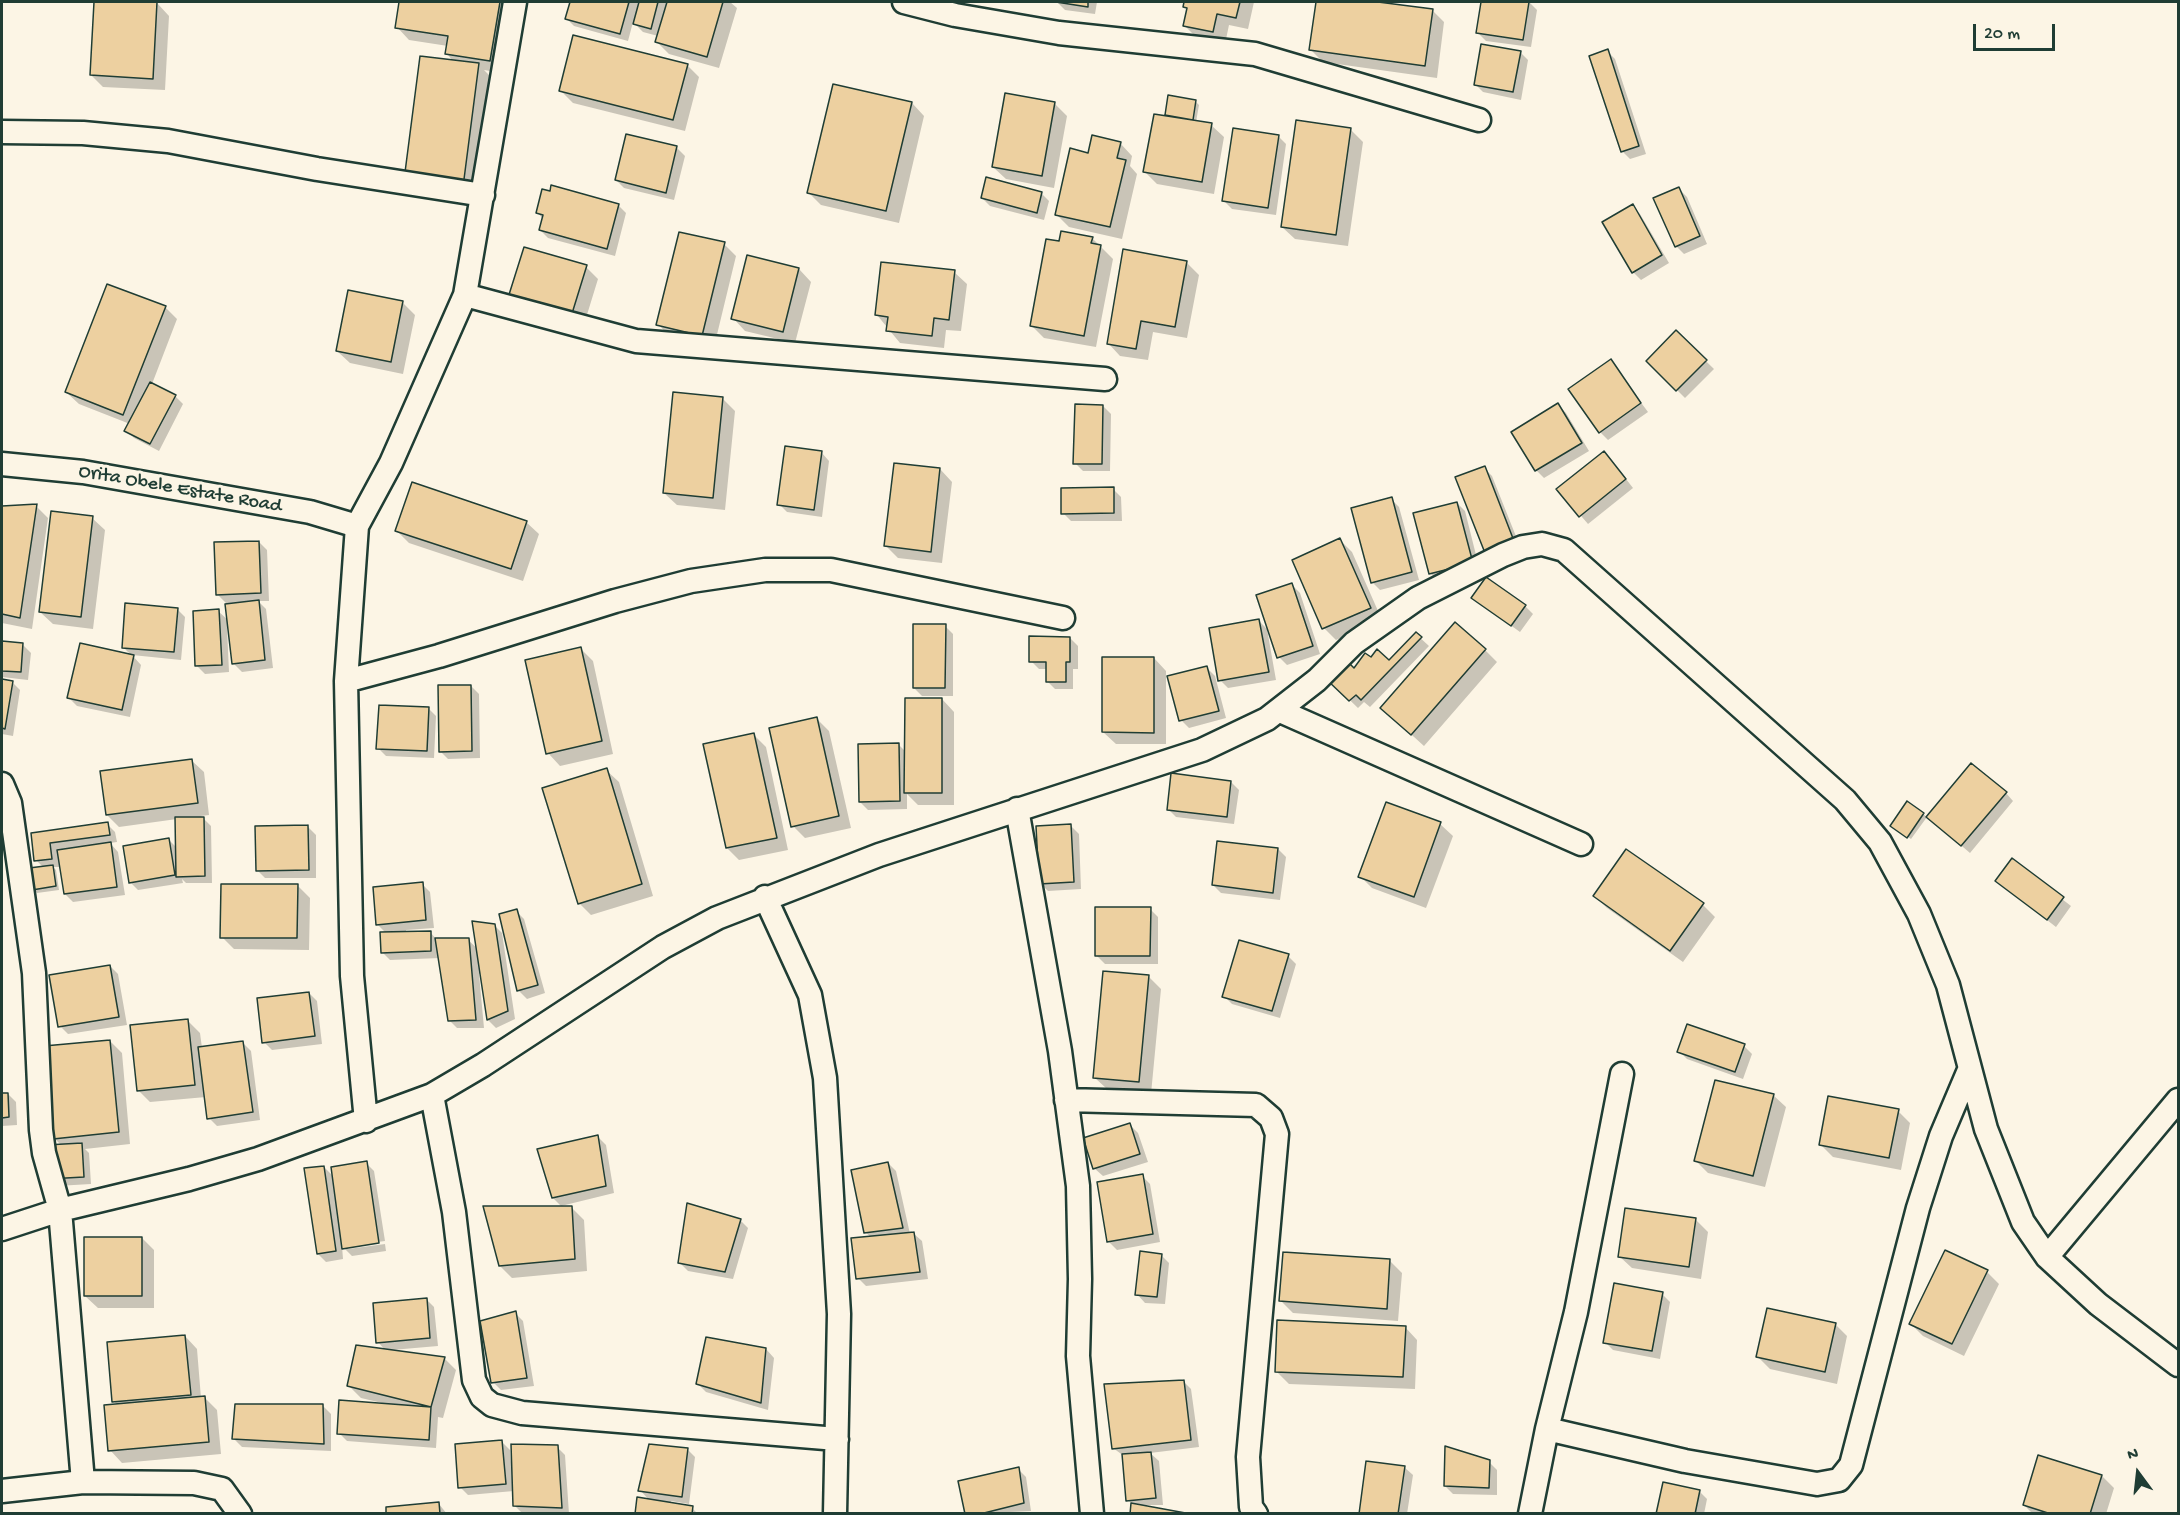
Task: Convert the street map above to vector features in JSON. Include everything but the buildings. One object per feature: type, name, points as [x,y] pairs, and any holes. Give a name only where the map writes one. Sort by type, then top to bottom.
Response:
[{"type":"street","points":[[366,1120],[352,976],[346,681],[357,526],[391,463],[465,295],[515,2]]},
{"type":"street","points":[[904,2],[955,15],[1059,33],[1255,54],[1479,120]]},
{"type":"street","points":[[2,132],[83,133],[168,141],[317,169],[483,195]]},
{"type":"street","points":[[465,295],[636,341],[1105,380]]},
{"type":"street","name":"Orita Obele Estate Road","points":[[2,464],[83,472],[310,512],[357,526]]},
{"type":"street","points":[[2,1229],[60,1210],[189,1179],[258,1159],[432,1095],[483,1065],[663,947],[717,918],[837,869],[1017,808],[1202,750],[1280,711],[1317,680],[1354,643],[1418,598],[1523,547],[1542,544],[1564,550],[1845,800],[1880,842],[1919,914],[1948,985],[1986,1129],[2023,1222],[2046,1257],[2098,1304],[2178,1365]]},
{"type":"street","points":[[346,681],[439,656],[615,601],[691,581],[765,570],[831,570],[1063,618]]},
{"type":"street","points":[[1280,711],[1581,844]]},
{"type":"street","points":[[2,784],[10,802],[34,973],[44,1153],[60,1210],[83,1482]]},
{"type":"street","points":[[1017,808],[1066,1100],[1078,1186],[1080,1279],[1078,1356],[1092,1514]]},
{"type":"street","points":[[765,897],[810,995],[825,1078],[839,1314],[835,1514]]},
{"type":"street","points":[[1547,1429],[1674,1458],[1817,1484],[1839,1480],[1851,1465],[1918,1208],[1941,1136],[1969,1070]]},
{"type":"street","points":[[1530,1514],[1547,1429],[1576,1312],[1622,1074]]},
{"type":"street","points":[[432,1095],[454,1212],[474,1380],[482,1397],[492,1406],[522,1413],[837,1439]]},
{"type":"street","points":[[1066,1100],[1256,1105],[1271,1118],[1277,1134],[1248,1457],[1251,1507],[1256,1514]]},
{"type":"street","points":[[2046,1257],[2178,1100]]},
{"type":"street","points":[[2,1491],[83,1482],[194,1483],[222,1489],[240,1510],[240,1514]]}]
